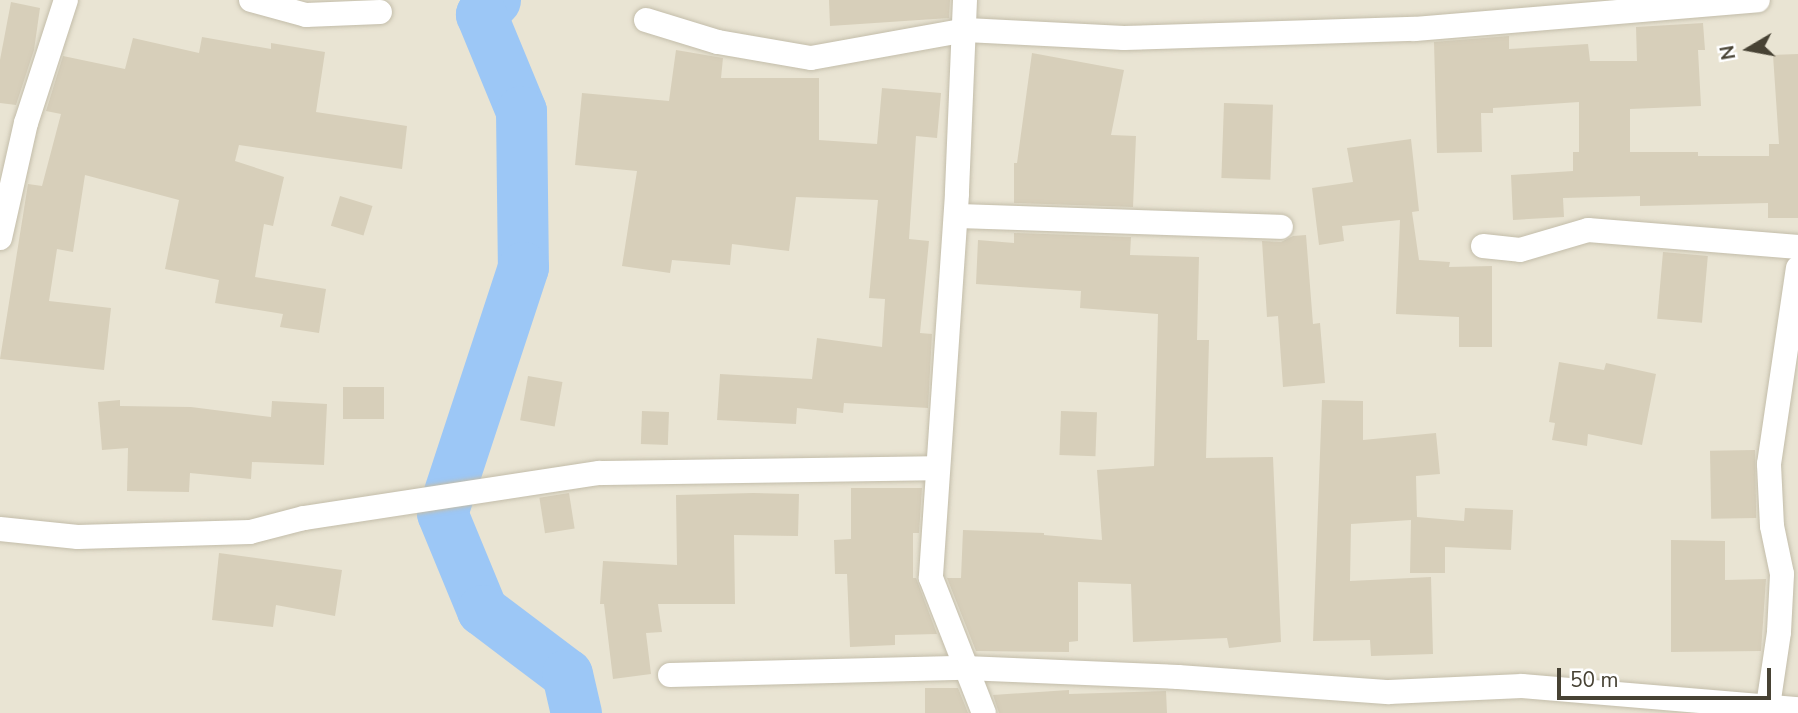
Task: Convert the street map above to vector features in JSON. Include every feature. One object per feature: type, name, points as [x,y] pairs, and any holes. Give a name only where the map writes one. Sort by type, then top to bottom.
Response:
[{"type":"street","points":[[0,238],[26,123],[66,0]]},
{"type":"street","points":[[251,0],[306,15],[380,12]]},
{"type":"street","points":[[965,0],[966,30],[956,216],[932,578],[984,713]]},
{"type":"street","points":[[646,20],[719,42],[811,58],[966,30],[1124,38],[1415,29],[1758,0]]},
{"type":"street","points":[[956,216],[1282,227]]},
{"type":"street","points":[[1483,246],[1520,250],[1588,230],[1798,247]]},
{"type":"street","points":[[1768,706],[1779,632],[1782,574],[1772,526],[1769,464],[1798,268]]},
{"type":"street","points":[[0,529],[78,537],[250,531],[304,518],[599,473],[938,468]]},
{"type":"street","points":[[670,676],[965,668],[1178,677],[1389,692],[1522,686],[1798,709]]},
{"type":"shaded area","points":[[0,0],[1798,0],[1798,713],[0,713]]},
{"type":"building","points":[[829,0],[950,0],[949,18],[830,26]]},
{"type":"building","points":[[11,2],[40,8],[34,50],[16,105],[0,103],[0,60]]},
{"type":"building","points":[[1703,23],[1705,50],[1698,50],[1701,106],[1630,109],[1630,152],[1769,156],[1769,144],[1779,144],[1773,55],[1798,54],[1798,218],[1768,218],[1768,203],[1640,206],[1640,196],[1563,198],[1564,217],[1513,220],[1511,175],[1573,171],[1573,152],[1579,152],[1579,102],[1493,108],[1493,113],[1481,113],[1482,152],[1437,153],[1434,42],[1509,36],[1509,49],[1588,44],[1590,61],[1637,61],[1636,27]]},
{"type":"building","points":[[202,37],[271,49],[271,43],[325,52],[316,112],[407,126],[402,169],[239,145],[235,161],[284,177],[273,226],[264,224],[255,277],[326,289],[319,333],[280,327],[283,314],[215,303],[219,280],[165,269],[179,200],[85,175],[73,252],[57,249],[49,301],[111,308],[104,370],[0,359],[28,184],[42,186],[61,114],[46,111],[63,56],[125,69],[133,38],[199,53]]},
{"type":"building","points":[[676,50],[723,58],[721,78],[819,78],[819,140],[877,144],[882,88],[941,93],[937,138],[916,136],[909,239],[929,241],[920,333],[932,334],[928,408],[844,403],[843,413],[797,408],[796,424],[717,420],[720,374],[812,379],[817,338],[882,347],[885,299],[869,298],[878,200],[796,197],[789,251],[732,244],[730,265],[672,260],[670,273],[622,266],[637,171],[575,165],[582,93],[669,101]]},
{"type":"building","points":[[1032,53],[1124,70],[1111,135],[1136,136],[1133,207],[1014,203],[1014,163],[1017,163]]},
{"type":"building","points":[[1224,103],[1273,105],[1270,180],[1221,178]]},
{"type":"building","points":[[1411,139],[1419,211],[1412,212],[1419,260],[1450,262],[1449,267],[1492,266],[1492,347],[1459,347],[1459,317],[1396,314],[1400,220],[1342,226],[1344,241],[1319,245],[1312,188],[1353,182],[1347,148]]},
{"type":"building","points":[[340,196],[373,206],[363,236],[331,226]]},
{"type":"building","points":[[1014,233],[1131,237],[1130,255],[1199,257],[1197,340],[1209,340],[1206,458],[1273,457],[1281,642],[1229,648],[1227,638],[1133,642],[1131,584],[1078,582],[1078,641],[1069,642],[1069,652],[976,651],[947,578],[961,578],[963,530],[1044,533],[1102,540],[1097,470],[1154,466],[1158,314],[1080,308],[1081,291],[976,284],[978,240],[1014,243]]},
{"type":"building","points":[[1306,235],[1313,324],[1320,323],[1325,383],[1283,387],[1278,316],[1267,317],[1262,241],[1281,242],[1293,236]]},
{"type":"building","points":[[1663,252],[1708,256],[1702,323],[1657,319]]},
{"type":"building","points":[[1559,362],[1604,370],[1606,363],[1656,374],[1642,445],[1588,434],[1587,446],[1552,440],[1555,423],[1549,422]]},
{"type":"building","points":[[528,376],[562,382],[555,426],[520,420]]},
{"type":"building","points":[[343,387],[384,387],[384,419],[343,419]]},
{"type":"building","points":[[120,400],[120,406],[191,407],[271,417],[272,401],[327,404],[324,465],[252,462],[251,479],[190,473],[189,492],[127,491],[128,448],[102,450],[98,402]]},
{"type":"building","points":[[1322,400],[1363,401],[1363,440],[1436,433],[1440,474],[1416,476],[1417,517],[1464,521],[1465,508],[1513,510],[1511,550],[1445,547],[1445,573],[1410,573],[1411,520],[1351,524],[1350,581],[1431,577],[1433,654],[1371,656],[1370,640],[1313,641]]},
{"type":"building","points":[[642,411],[669,412],[668,445],[641,444]]},
{"type":"building","points":[[1061,411],[1097,412],[1095,456],[1059,455]]},
{"type":"building","points":[[1755,450],[1756,518],[1711,519],[1710,451]]},
{"type":"building","points":[[851,488],[922,488],[919,533],[913,533],[913,578],[916,578],[937,634],[895,635],[895,645],[850,647],[847,574],[835,574],[834,540],[851,539]]},
{"type":"building","points":[[569,493],[575,529],[545,533],[539,498]]},
{"type":"building","points":[[799,494],[798,536],[734,535],[735,604],[658,604],[662,632],[646,633],[651,674],[613,679],[604,604],[600,604],[603,561],[677,565],[676,495]]},
{"type":"building","points":[[1671,540],[1725,541],[1725,580],[1766,579],[1761,651],[1671,652]]},
{"type":"building","points":[[219,553],[342,570],[335,616],[276,605],[273,627],[212,620]]},
{"type":"building","points":[[925,688],[958,688],[968,713],[925,713]]},
{"type":"building","points":[[1069,690],[1069,694],[1166,691],[1167,713],[999,713],[993,695]]},
{"type":"waterway","points":[[495,0],[481,14],[521,111],[523,267],[442,513],[482,610],[567,674],[576,713]]}]
